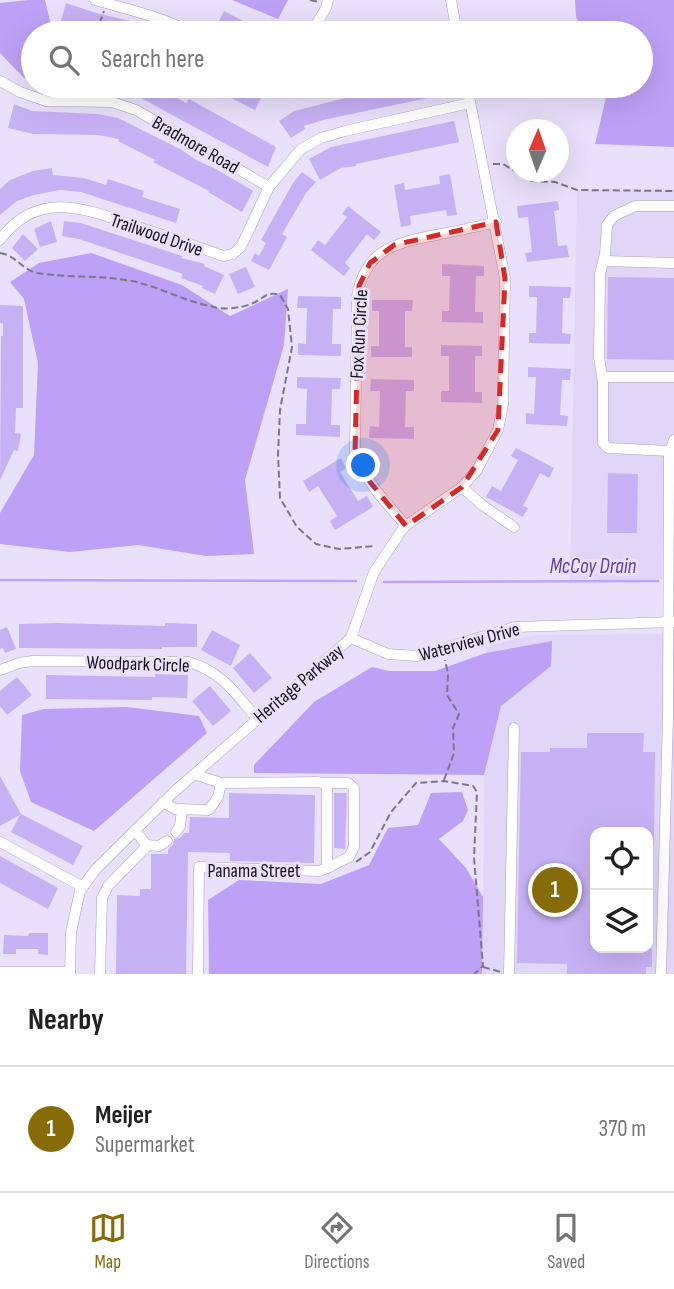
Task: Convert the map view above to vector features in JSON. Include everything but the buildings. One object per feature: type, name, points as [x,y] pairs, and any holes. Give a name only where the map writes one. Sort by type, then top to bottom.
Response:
[{"type":"street","points":[[95,0],[167,21]]},
{"type":"street","points":[[318,21],[328,0]]},
{"type":"street","points":[[451,0],[455,21]]},
{"type":"street","name":"Bradmore Road","points":[[0,81],[21,92]]},
{"type":"street","name":"Bradmore Road","points":[[37,98],[46,101],[112,102],[136,110],[269,187]]},
{"type":"street","name":"Heritage Parkway","points":[[70,973],[71,932],[83,887],[95,870],[163,802],[256,718],[351,638],[374,572],[406,526],[462,487],[477,470],[498,430],[503,405],[505,278],[496,222],[469,98]]},
{"type":"street","name":"Trailwood Drive","points":[[0,240],[17,223],[45,208],[80,208],[223,256],[233,254],[241,247],[269,187],[301,149],[321,138],[470,103]]},
{"type":"street","points":[[670,451],[604,447],[599,316],[600,274],[604,261],[607,225],[614,216],[635,206],[674,206]]},
{"type":"street","name":"Fox Run Circle","points":[[406,526],[370,482],[355,452],[359,286],[370,263],[394,245],[496,222]]},
{"type":"street","points":[[604,261],[674,263]]},
{"type":"street","points":[[603,377],[674,377]]},
{"type":"street","points":[[661,974],[671,622],[670,451],[674,440]]},
{"type":"street","points":[[462,487],[514,527]]},
{"type":"street","name":"Waterview Drive","points":[[351,638],[388,654],[417,656],[515,627],[671,622]]},
{"type":"street","name":"Woodpark Circle","points":[[0,670],[32,661],[189,662],[218,675],[256,718]]},
{"type":"street","points":[[509,974],[514,729]]},
{"type":"street","name":"Panama Street","points":[[194,774],[221,783],[348,783],[354,788],[354,847],[349,857],[319,871],[199,867],[198,974]]},
{"type":"street","points":[[163,802],[175,809],[209,810],[218,797],[221,783]]},
{"type":"street","name":"Panama Street","points":[[323,783],[327,788],[327,868]]},
{"type":"street","points":[[176,832],[182,809]]},
{"type":"street","points":[[135,830],[147,845],[159,846],[167,841]]},
{"type":"street","points":[[0,842],[83,887]]},
{"type":"street","points":[[100,974],[102,898],[108,886],[147,845]]},
{"type":"street","points":[[0,972],[70,973]]},
{"type":"path","points":[[100,21],[106,3]]},
{"type":"path","points":[[484,166],[503,164],[524,178],[539,183],[555,182],[577,190],[674,191]]},
{"type":"path","points":[[0,253],[13,257],[24,268],[35,273],[132,282],[218,308],[250,304],[271,293],[279,295],[288,309],[292,347],[280,410],[280,498],[297,527],[316,544],[339,549],[374,545]]},
{"type":"path","points":[[444,781],[454,753],[453,728],[459,717],[447,695],[448,674],[445,660]]},
{"type":"path","points":[[354,864],[370,852],[391,812],[413,786],[422,782],[444,781],[470,784],[477,792],[474,858],[482,967]]},
{"type":"path","points":[[482,967],[509,974]]},
{"type":"path","points":[[474,974],[482,967]]},
{"type":"highlighted area","points":[[496,222],[505,278],[498,430],[462,487],[406,526],[370,482],[355,452],[359,286],[370,263],[394,245]]},
{"type":"shaded area","points":[[45,0],[50,21],[21,21],[21,75],[0,53],[0,3]]},
{"type":"shaded area","points":[[232,0],[288,0],[278,19]]},
{"type":"shaded area","points":[[575,0],[674,0],[674,147],[595,144],[606,98],[653,98],[653,21],[578,21]]},
{"type":"shaded area","points":[[674,189],[674,579],[570,581],[577,190]]},
{"type":"shaded area","points":[[91,253],[182,285],[230,316],[288,289],[284,345],[245,480],[254,554],[206,556],[138,545],[70,552],[0,544],[0,513],[34,455],[38,363],[24,299],[10,282],[39,263]]},
{"type":"shaded area","points":[[674,634],[674,974],[482,974],[486,648],[500,642],[536,635]]},
{"type":"shaded area","points":[[552,641],[551,666],[501,706],[484,775],[254,773],[254,765],[314,702],[372,667],[389,671],[435,671],[486,653]]},
{"type":"shaded area","points":[[127,707],[199,716],[207,733],[94,831],[31,802],[20,771],[22,715],[44,709]]},
{"type":"shaded area","points":[[462,792],[468,810],[463,821],[439,839],[466,868],[483,897],[482,974],[209,974],[208,900],[239,880],[321,884],[369,865],[388,828],[418,825],[431,793]]},
{"type":"waterway","points":[[0,580],[356,581]]},
{"type":"waterway","name":"McCoy Drain","points":[[384,582],[658,581]]},
{"type":"place","name":"Meijer","points":[[555,890]]}]
